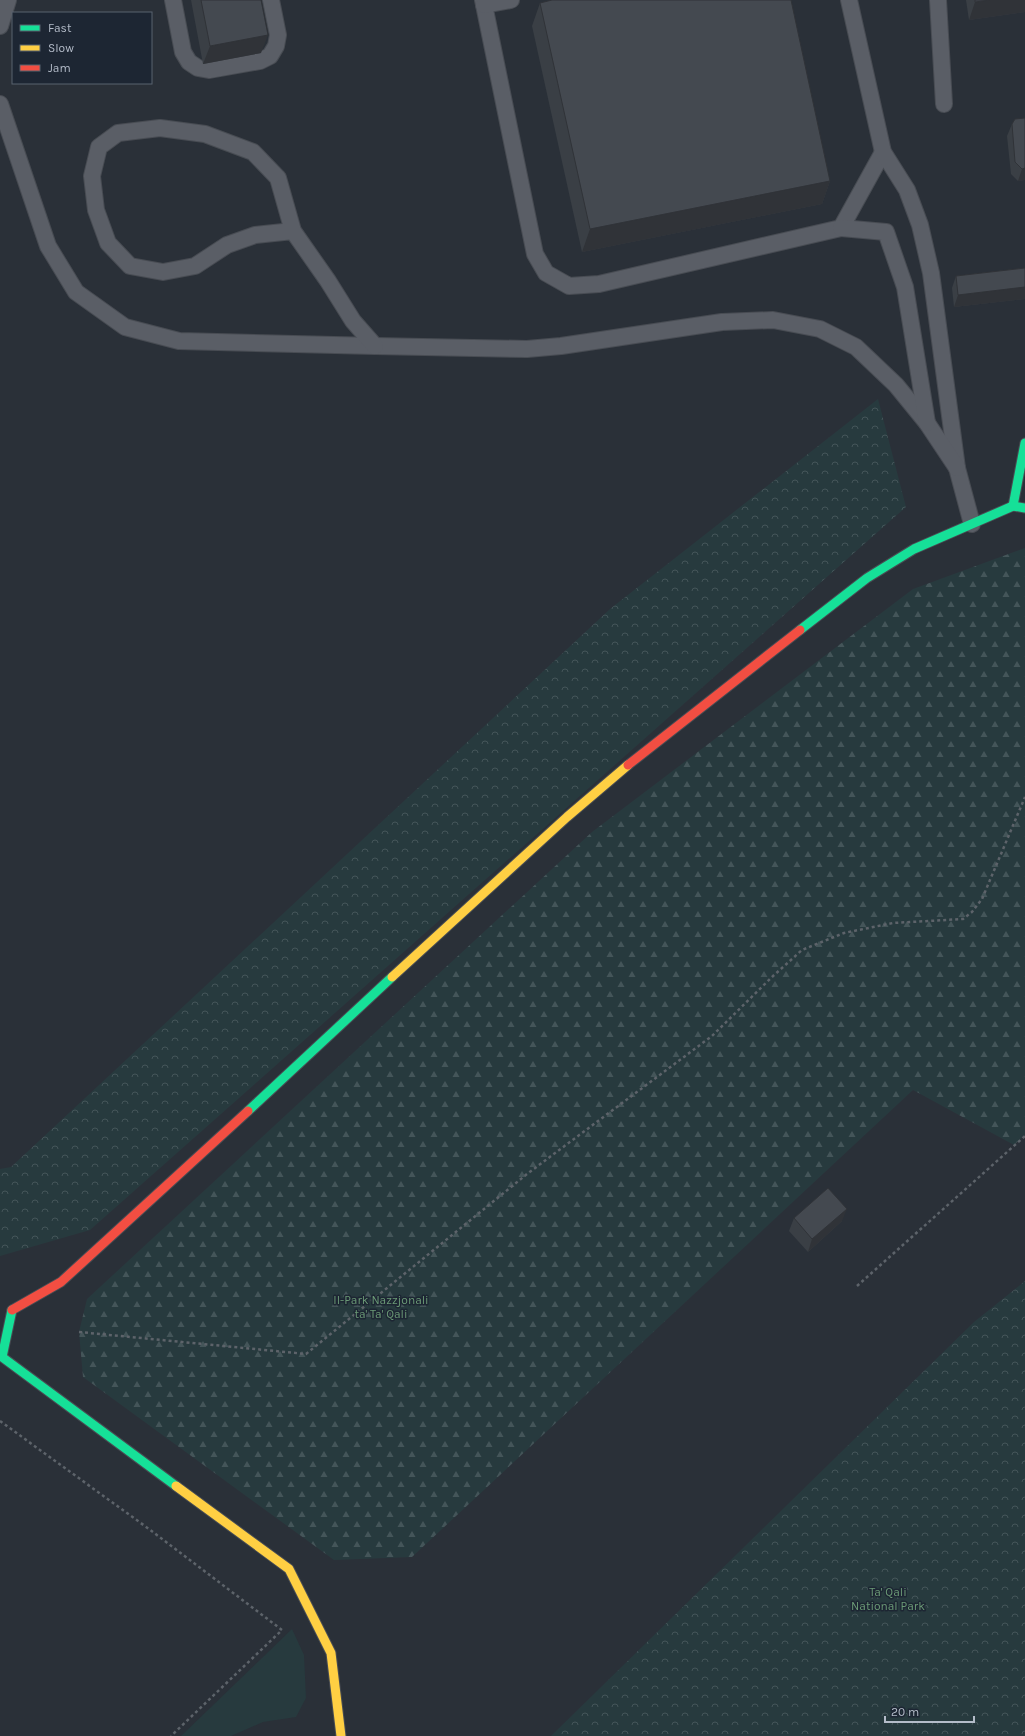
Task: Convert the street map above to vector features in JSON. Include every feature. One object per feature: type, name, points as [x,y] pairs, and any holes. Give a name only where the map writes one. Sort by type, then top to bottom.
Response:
[{"type":"main road","points":[[1013,506],[1025,443]]},
{"type":"main road","points":[[341,1736],[331,1653],[289,1569],[1,1357],[9,1307],[61,1282],[567,818],[626,766],[868,578],[914,549],[1013,506],[1025,508]]},
{"type":"lane","points":[[0,26],[8,0]]},
{"type":"lane","points":[[173,0],[183,52],[189,62],[198,68],[209,70],[260,61],[270,56],[276,46],[278,35],[271,0]]},
{"type":"lane","points":[[511,0],[484,3],[535,254],[546,273],[569,286],[599,284],[842,228],[886,232],[905,287],[927,423]]},
{"type":"lane","points":[[849,0],[883,152],[906,190],[920,225],[931,273],[958,468],[972,524]]},
{"type":"lane","points":[[938,0],[944,104]]},
{"type":"lane","points":[[0,104],[48,246],[76,292],[125,327],[179,341],[527,349],[561,346],[722,322],[773,320],[820,329],[856,347],[896,385],[927,423],[958,468]]},
{"type":"lane","points":[[293,231],[255,235],[234,242],[195,266],[162,272],[130,266],[108,244],[96,210],[92,176],[99,147],[118,133],[160,128],[205,134],[253,152],[278,178],[293,231],[353,322],[375,346]]},
{"type":"lane","points":[[842,228],[883,152]]},
{"type":"path","points":[[80,1332],[306,1354],[527,1174],[712,1036],[773,976],[802,950],[844,933],[894,923],[963,918],[972,912],[982,899],[1025,797]]},
{"type":"path","points":[[857,1286],[1025,1136]]},
{"type":"path","points":[[0,1421],[149,1529],[282,1630],[171,1736]]},
{"type":"green space","points":[[878,399],[906,507],[90,1230],[0,1256],[0,1169],[11,1167],[610,609]]},
{"type":"green space","name":"Il-Park Nazzjonali ta' Ta' Qali","points":[[1025,548],[1025,1135],[1014,1145],[913,1090],[412,1557],[334,1560],[83,1377],[79,1332],[87,1299],[592,832],[913,589]]},
{"type":"green space","name":"Ta' Qali National Park","points":[[1025,1281],[1025,1736],[551,1736],[974,1322]]},
{"type":"green space","points":[[292,1629],[304,1655],[306,1698],[296,1717],[263,1722],[231,1736],[181,1736]]},
{"type":"building","points":[[201,0],[261,0],[268,35],[210,46]]},
{"type":"building","points":[[552,0],[791,0],[830,181],[590,229],[540,3]]},
{"type":"building","points":[[975,0],[990,0],[975,2]]},
{"type":"building","points":[[1025,118],[1025,168],[1022,169],[1015,162],[1012,124],[1015,119]]},
{"type":"building","points":[[1025,268],[1025,287],[958,295],[956,276]]},
{"type":"building","points":[[828,1188],[847,1209],[812,1239],[794,1218]]},
{"type":"traffic: fast","points":[[1013,506],[1025,443]]},
{"type":"traffic: fast","points":[[800,630],[867,578],[914,549],[1013,506],[1025,508]]},
{"type":"traffic: fast","points":[[248,1111],[392,977]]},
{"type":"traffic: fast","points":[[12,1310],[2,1357],[176,1486]]},
{"type":"traffic: slow","points":[[392,977],[567,817],[628,765]]},
{"type":"traffic: slow","points":[[176,1486],[289,1569],[331,1653],[341,1736]]},
{"type":"traffic: jam","points":[[628,765],[800,630]]},
{"type":"traffic: jam","points":[[12,1310],[61,1282],[248,1111]]}]
